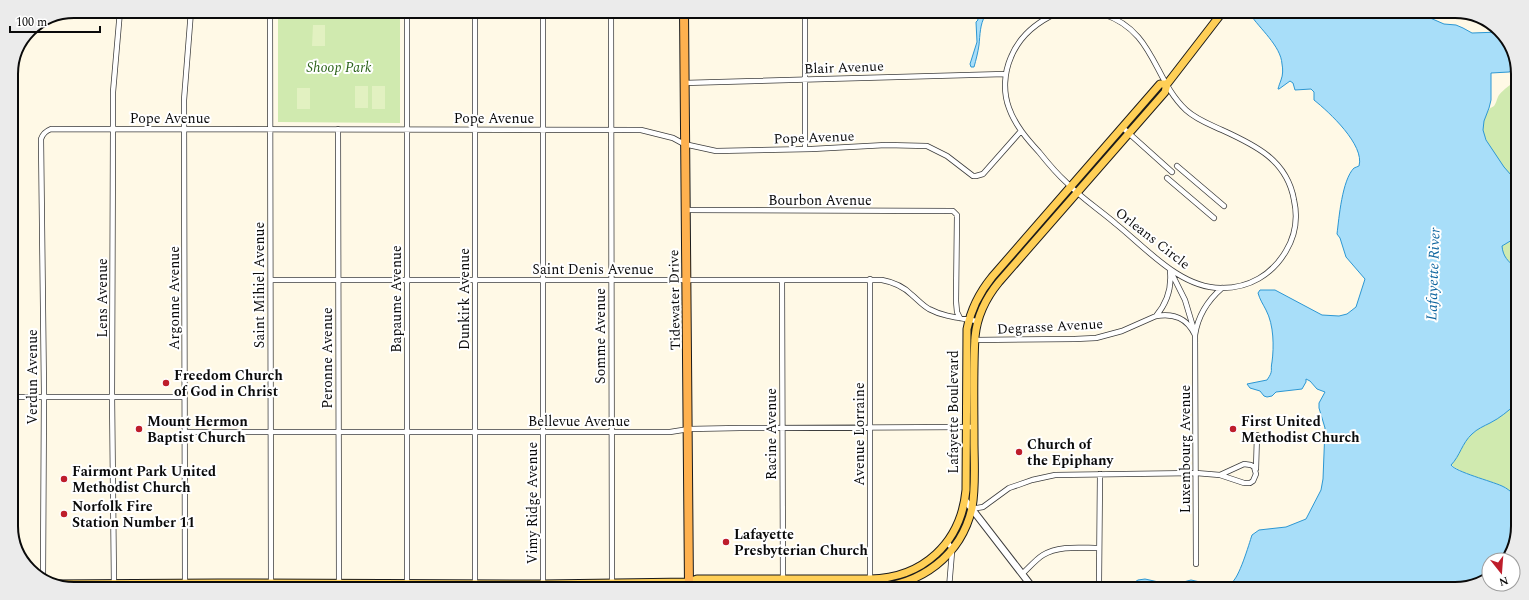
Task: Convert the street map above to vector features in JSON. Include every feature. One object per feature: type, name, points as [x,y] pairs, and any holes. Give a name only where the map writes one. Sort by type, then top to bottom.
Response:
[{"type":"highway","name":"Tidewater Drive","points":[[684,18],[684,144],[689,429],[689,582]]},
{"type":"main road","name":"Lafayette Boulevard","points":[[904,582],[913,579],[935,566],[952,549],[963,532],[971,509],[974,493],[974,340],[977,321],[990,292],[1165,92],[1167,84],[1218,18]]},
{"type":"main road","name":"Lafayette Boulevard","points":[[692,582],[696,579],[890,578],[912,570],[932,558],[947,542],[959,521],[965,500],[966,340],[968,319],[978,297],[984,287],[1160,84],[1167,84]]},
{"type":"street","name":"Lens Avenue","points":[[114,582],[112,129],[113,92],[119,18]]},
{"type":"street","name":"Argonne Avenue","points":[[185,582],[185,129],[186,64],[190,18]]},
{"type":"street","name":"Saint Mihiel Avenue","points":[[270,18],[271,582]]},
{"type":"street","name":"Bapaume Avenue","points":[[407,18],[407,582]]},
{"type":"street","name":"Dunkirk Avenue","points":[[475,18],[475,582]]},
{"type":"street","name":"Vimy Ridge Avenue","points":[[543,18],[543,582]]},
{"type":"street","name":"Somme Avenue","points":[[611,18],[612,582]]},
{"type":"street","points":[[805,18],[805,149]]},
{"type":"street","name":"Orleans Circle","points":[[1048,18],[1037,24],[1023,37],[1013,52],[1006,74],[1006,100],[1021,131],[1055,171],[1071,187],[1170,269],[1184,278],[1197,284],[1222,288],[1237,287],[1255,281],[1269,272],[1282,257],[1290,243],[1295,228],[1296,208],[1288,180],[1268,155],[1255,145],[1195,117],[1180,104],[1143,42],[1122,23],[1111,18]]},
{"type":"street","name":"Blair Avenue","points":[[684,84],[1006,74]]},
{"type":"street","points":[[1123,128],[1172,172]]},
{"type":"street","name":"Pope Avenue","points":[[42,176],[42,139],[44,133],[51,129],[641,130],[673,138],[684,144],[716,151],[886,145],[927,146],[947,156],[970,174],[976,176],[983,174],[1021,131]]},
{"type":"street","name":"Peronne Avenue","points":[[338,129],[339,582]]},
{"type":"street","points":[[1177,166],[1224,206]]},
{"type":"street","name":"Verdun Avenue","points":[[42,176],[44,397],[43,572]]},
{"type":"street","points":[[1167,178],[1214,218]]},
{"type":"street","name":"Bourbon Avenue","points":[[686,210],[953,211],[957,215],[956,301],[960,318]]},
{"type":"street","points":[[1156,316],[1162,310],[1168,296],[1170,287],[1170,269]]},
{"type":"street","name":"Luxembourg Avenue","points":[[1170,269],[1185,300],[1195,334]]},
{"type":"street","name":"Saint Denis Avenue","points":[[271,280],[882,280],[904,288],[928,308],[948,316],[977,321]]},
{"type":"street","name":"Racine Avenue","points":[[782,280],[783,579]]},
{"type":"street","name":"Avenue Lorraine","points":[[870,280],[870,582]]},
{"type":"street","name":"Luxembourg Avenue","points":[[1196,564],[1195,334],[1203,308],[1222,288]]},
{"type":"street","name":"Degrasse Avenue","points":[[966,340],[1096,338],[1122,331],[1156,316],[1170,315],[1182,319],[1192,328],[1195,334]]},
{"type":"street","points":[[18,397],[185,397]]},
{"type":"street","name":"Bellevue Avenue","points":[[185,432],[670,432],[689,429],[782,427],[974,427]]},
{"type":"street","points":[[971,509],[983,507],[1009,488],[1032,480],[1055,475],[1196,473],[1220,475],[1246,483],[1253,481],[1255,478],[1257,435]]},
{"type":"street","points":[[1220,475],[1244,464],[1251,465],[1256,471]]},
{"type":"street","points":[[1099,582],[1100,474]]},
{"type":"street","points":[[965,500],[1028,582]]},
{"type":"street","points":[[947,542],[952,549],[949,582]]},
{"type":"street","points":[[1022,574],[1042,556],[1054,550],[1065,548],[1099,548]]},
{"type":"green space","name":"Shoop Park","points":[[278,18],[400,18],[400,123],[278,122]]},
{"type":"green space","points":[[313,25],[325,25],[325,46],[312,46]]},
{"type":"green space","points":[[1511,85],[1511,176],[1492,150],[1483,130],[1484,122],[1490,108],[1495,105],[1503,90]]},
{"type":"green space","points":[[355,86],[368,86],[368,108],[355,108]]},
{"type":"green space","points":[[372,86],[385,86],[385,109],[372,109]]},
{"type":"green space","points":[[297,88],[310,88],[310,109],[297,109]]},
{"type":"green space","points":[[1511,241],[1511,263],[1503,253],[1502,246]]},
{"type":"green space","points":[[1511,408],[1511,492],[1497,484],[1466,473],[1451,464],[1472,434],[1478,429],[1501,417]]},
{"type":"water","points":[[977,18],[984,18],[975,64],[974,67],[971,67],[970,64],[977,42],[976,22],[978,20]]},
{"type":"water","name":"Lafayette River","points":[[1253,18],[1430,18],[1444,24],[1456,25],[1472,33],[1491,32],[1499,40],[1507,53],[1511,71],[1491,73],[1491,100],[1484,121],[1483,130],[1486,140],[1511,175],[1511,241],[1502,246],[1503,253],[1511,263],[1511,408],[1501,417],[1478,429],[1472,434],[1451,465],[1460,471],[1497,484],[1511,492],[1511,526],[1508,544],[1504,552],[1481,552],[1480,576],[1462,582],[1232,582],[1240,568],[1252,535],[1259,530],[1286,527],[1306,519],[1321,490],[1323,479],[1325,428],[1319,403],[1325,392],[1317,389],[1310,381],[1306,379],[1302,389],[1276,392],[1272,396],[1267,397],[1260,391],[1250,388],[1247,384],[1267,380],[1271,371],[1273,336],[1271,322],[1258,293],[1260,290],[1275,290],[1322,315],[1339,316],[1347,314],[1356,307],[1365,279],[1346,257],[1340,238],[1337,234],[1344,190],[1350,174],[1354,168],[1359,166],[1357,149],[1344,130],[1328,112],[1314,100],[1314,92],[1311,89],[1295,90],[1293,83],[1290,81],[1278,89],[1282,78],[1283,68],[1281,57],[1269,38]]},
{"type":"water","points":[[1145,579],[1158,582],[1135,582]]},
{"type":"water","points":[[1191,580],[1200,582],[1183,582]]},
{"type":"place","name":"Freedom Church of God in Christ","points":[[166,383]]},
{"type":"place","name":"Mount Hermon Baptist Church","points":[[139,429]]},
{"type":"place","name":"First United Methodist Church","points":[[1233,429]]},
{"type":"place","name":"Church of the Epiphany","points":[[1019,452]]},
{"type":"place","name":"Fairmont Park United Methodist Church","points":[[64,479]]},
{"type":"place","name":"Norfolk Fire Station Number 11","points":[[64,514]]},
{"type":"place","name":"Lafayette Presbyterian Church","points":[[726,542]]}]
